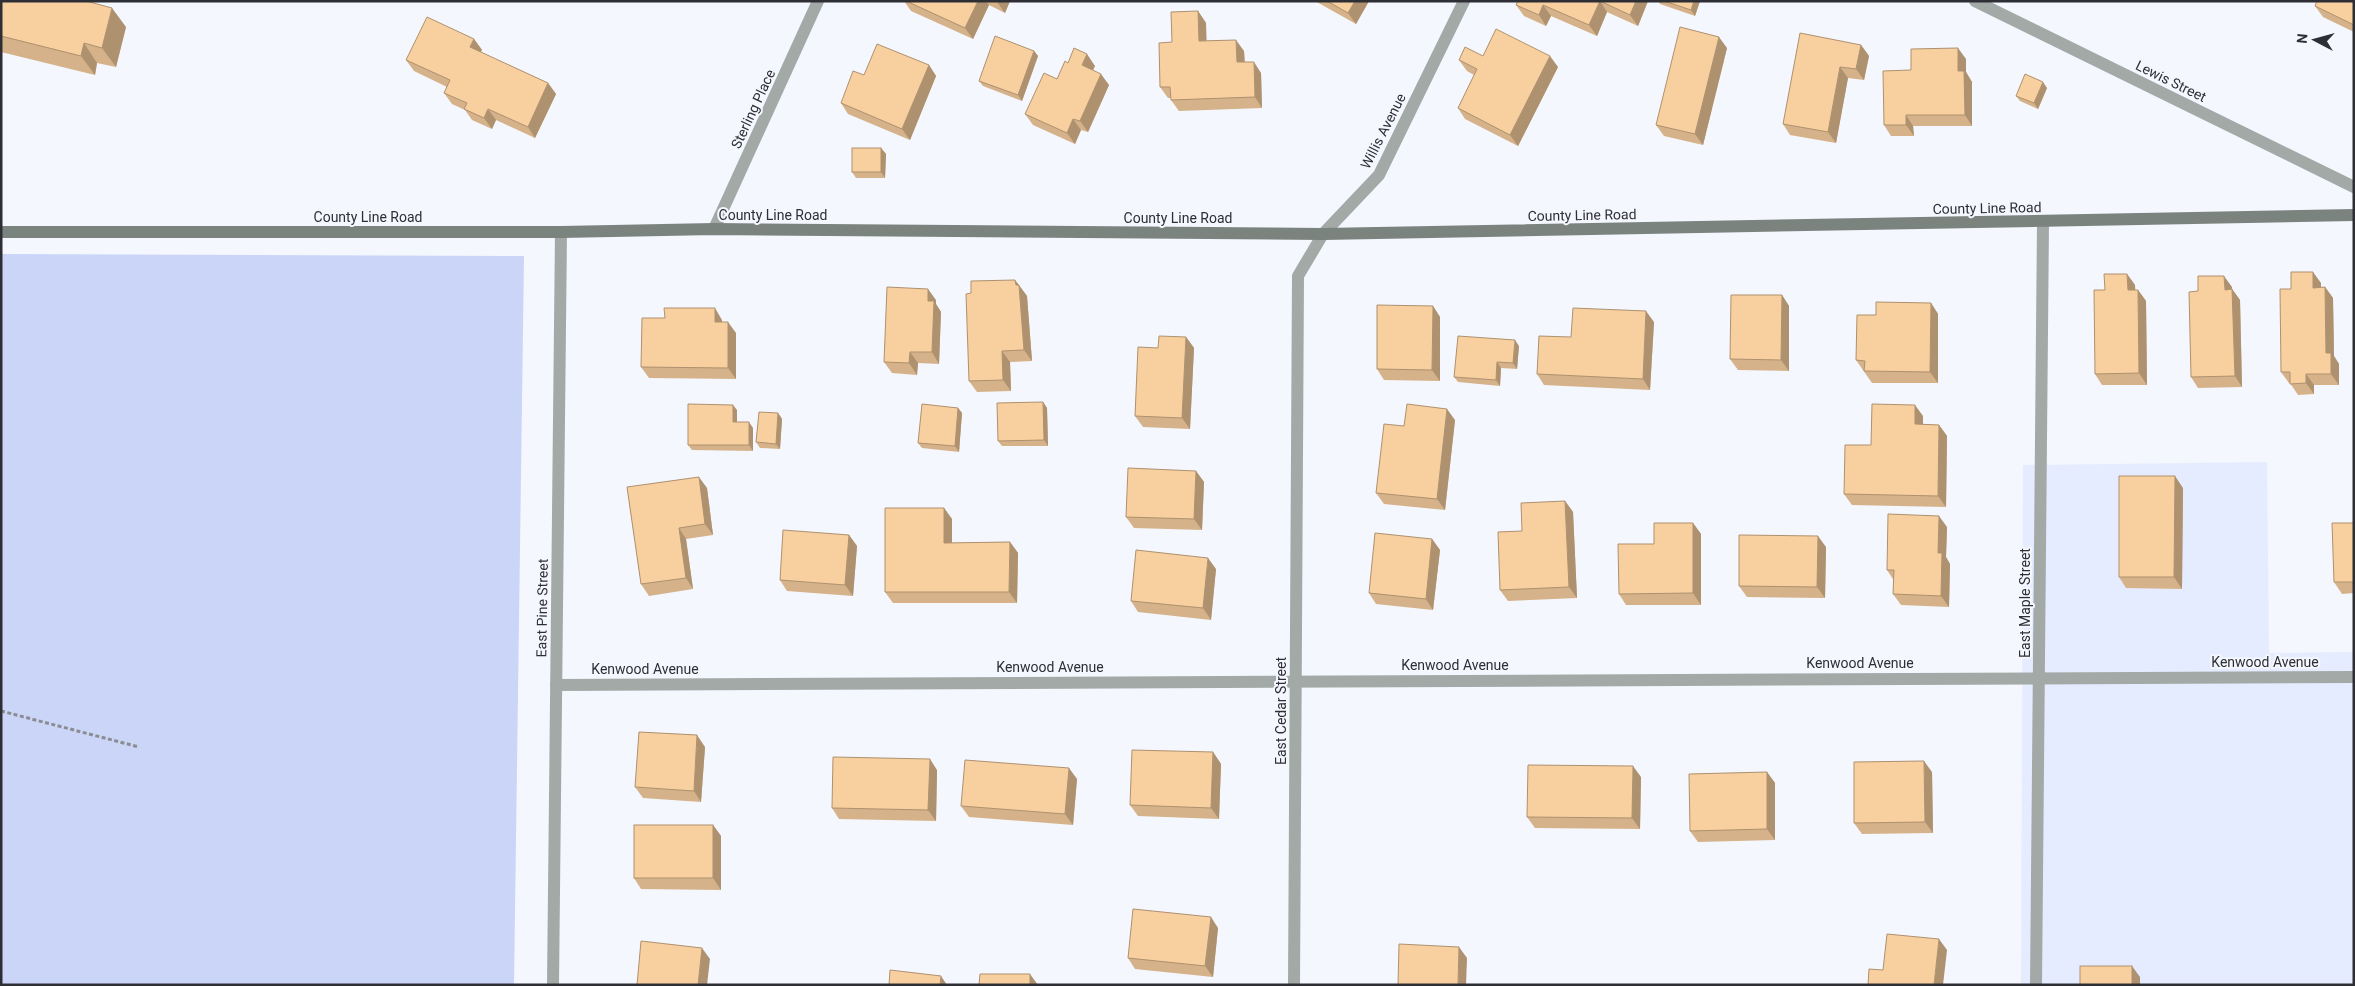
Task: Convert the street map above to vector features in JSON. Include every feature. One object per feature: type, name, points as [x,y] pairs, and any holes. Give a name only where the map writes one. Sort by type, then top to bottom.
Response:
[{"type":"main road","name":"County Line Road","points":[[1,232],[561,232],[714,229],[1323,234],[2354,215]]},
{"type":"street","name":"Sterling Place","points":[[714,229],[818,1]]},
{"type":"street","name":"Willis Avenue","points":[[1298,438],[1298,276],[1323,234],[1380,176],[1464,1]]},
{"type":"street","name":"Lewis Street","points":[[1975,1],[2354,187]]},
{"type":"street","name":"East Maple Street","points":[[2036,985],[2043,222]]},
{"type":"street","name":"East Pine Street","points":[[552,985],[561,232]]},
{"type":"street","name":"East Cedar Street","points":[[1294,985],[1298,438]]},
{"type":"street","name":"Kenwood Avenue","points":[[556,685],[2354,677]]},
{"type":"path","points":[[1,710],[138,747]]},
{"type":"shaded area","points":[[1,254],[524,256],[514,985],[1,985]]},
{"type":"shaded area","points":[[2267,462],[2269,653],[2354,652],[2354,985],[2021,985],[2023,465]]},
{"type":"building","points":[[1,1],[86,1],[112,8],[102,48],[84,43],[81,56],[1,36]]},
{"type":"building","points":[[906,1],[978,1],[965,28]]},
{"type":"building","points":[[1327,1],[1355,1],[1348,13]]},
{"type":"building","points":[[1518,1],[1600,1],[1589,25],[1543,5],[1539,15],[1516,5]]},
{"type":"building","points":[[1600,1],[1636,1],[1630,15]]},
{"type":"building","points":[[1664,1],[1694,1],[1691,10]]},
{"type":"building","points":[[2317,1],[2354,1],[2354,25],[2315,6]]},
{"type":"building","points":[[1198,11],[1199,41],[1236,40],[1237,62],[1254,62],[1255,97],[1171,100],[1170,87],[1160,87],[1159,43],[1172,42],[1171,12]]},
{"type":"building","points":[[427,17],[474,39],[470,47],[548,83],[528,127],[488,109],[484,118],[464,109],[467,103],[444,93],[450,80],[406,60]]},
{"type":"building","points":[[1680,27],[1719,37],[1695,134],[1656,125]]},
{"type":"building","points":[[1496,29],[1550,56],[1510,135],[1458,108],[1477,69],[1459,60],[1465,47],[1483,56]]},
{"type":"building","points":[[1800,33],[1861,45],[1856,69],[1840,67],[1828,132],[1783,124]]},
{"type":"building","points":[[995,36],[1034,51],[1018,95],[979,81]]},
{"type":"building","points":[[877,44],[929,65],[902,129],[841,103],[853,71],[864,75]]},
{"type":"building","points":[[1074,48],[1087,54],[1082,65],[1101,74],[1080,121],[1073,119],[1067,133],[1025,114],[1044,73],[1057,79],[1065,61],[1068,63]]},
{"type":"building","points":[[1958,48],[1958,71],[1964,71],[1965,115],[1906,115],[1906,125],[1884,125],[1883,71],[1911,70],[1911,49]]},
{"type":"building","points":[[2025,74],[2043,82],[2034,103],[2016,96]]},
{"type":"building","points":[[852,148],[881,148],[881,172],[852,172]]},
{"type":"building","points":[[2291,272],[2313,272],[2313,288],[2325,287],[2326,353],[2331,353],[2331,374],[2306,374],[2306,383],[2290,384],[2290,372],[2281,372],[2280,289],[2291,289]]},
{"type":"building","points":[[2104,274],[2127,274],[2128,290],[2138,290],[2139,373],[2095,374],[2094,290],[2105,290]]},
{"type":"building","points":[[2198,276],[2224,276],[2225,290],[2232,289],[2235,376],[2191,377],[2189,292],[2198,291]]},
{"type":"building","points":[[1015,280],[1016,285],[1019,285],[1024,350],[1002,351],[1003,380],[969,381],[966,294],[971,293],[971,281]]},
{"type":"building","points":[[887,287],[928,289],[928,301],[934,301],[932,352],[910,352],[909,363],[884,362]]},
{"type":"building","points":[[1731,295],[1782,295],[1781,360],[1730,359]]},
{"type":"building","points":[[1876,302],[1931,303],[1930,372],[1864,371],[1865,361],[1856,360],[1857,315],[1876,315]]},
{"type":"building","points":[[1377,305],[1433,306],[1432,370],[1377,369]]},
{"type":"building","points":[[664,308],[715,308],[715,322],[728,322],[728,368],[641,367],[642,318],[665,318]]},
{"type":"building","points":[[1573,308],[1646,311],[1643,379],[1537,374],[1539,336],[1571,337]]},
{"type":"building","points":[[1159,336],[1186,337],[1182,418],[1135,416],[1138,347],[1158,348]]},
{"type":"building","points":[[1458,336],[1515,340],[1513,363],[1497,362],[1496,380],[1454,377]]},
{"type":"building","points":[[1043,402],[1044,440],[998,441],[997,403]]},
{"type":"building","points":[[688,404],[733,405],[733,422],[749,422],[749,445],[688,445]]},
{"type":"building","points":[[922,404],[958,408],[955,446],[918,443]]},
{"type":"building","points":[[1407,404],[1447,409],[1437,499],[1376,493],[1384,424],[1404,426]]},
{"type":"building","points":[[1872,404],[1915,405],[1915,424],[1939,425],[1938,496],[1844,494],[1845,445],[1871,445]]},
{"type":"building","points":[[759,412],[778,413],[776,444],[756,442]]},
{"type":"building","points":[[1128,468],[1196,471],[1194,519],[1126,517]]},
{"type":"building","points":[[2119,476],[2175,476],[2174,577],[2119,577]]},
{"type":"building","points":[[699,477],[705,524],[679,528],[686,578],[641,584],[627,487]]},
{"type":"building","points":[[1565,501],[1569,587],[1500,590],[1498,532],[1522,531],[1521,503]]},
{"type":"building","points":[[885,508],[944,508],[944,543],[1010,542],[1009,592],[885,592]]},
{"type":"building","points":[[1888,514],[1939,516],[1938,553],[1942,553],[1941,596],[1893,594],[1894,570],[1887,570]]},
{"type":"building","points":[[1654,523],[1693,523],[1693,593],[1619,594],[1618,544],[1654,544]]},
{"type":"building","points":[[2332,523],[2354,523],[2354,582],[2334,582]]},
{"type":"building","points":[[783,530],[849,535],[845,585],[780,580]]},
{"type":"building","points":[[1375,533],[1432,539],[1426,599],[1369,593]]},
{"type":"building","points":[[1739,535],[1818,536],[1817,587],[1739,586]]},
{"type":"building","points":[[1136,550],[1208,558],[1203,608],[1131,601]]},
{"type":"building","points":[[639,732],[697,735],[694,791],[635,787]]},
{"type":"building","points":[[1132,750],[1213,752],[1211,808],[1130,805]]},
{"type":"building","points":[[833,757],[930,759],[928,810],[832,808]]},
{"type":"building","points":[[965,760],[1069,768],[1065,814],[961,806]]},
{"type":"building","points":[[1924,761],[1925,822],[1854,823],[1854,762]]},
{"type":"building","points":[[1528,765],[1633,766],[1632,818],[1527,817]]},
{"type":"building","points":[[1767,772],[1767,829],[1690,831],[1689,774]]},
{"type":"building","points":[[634,825],[713,825],[713,878],[634,878]]},
{"type":"building","points":[[1133,909],[1211,917],[1205,966],[1128,958]]},
{"type":"building","points":[[1887,934],[1939,939],[1934,985],[1868,985],[1869,969],[1883,970]]},
{"type":"building","points":[[641,941],[702,948],[698,985],[637,985]]},
{"type":"building","points":[[1399,944],[1459,947],[1458,985],[1398,985]]},
{"type":"building","points":[[2080,966],[2132,966],[2132,985],[2080,985]]},
{"type":"building","points":[[890,970],[941,976],[940,985],[889,985]]},
{"type":"building","points":[[980,974],[1030,974],[1030,985],[979,985]]}]
